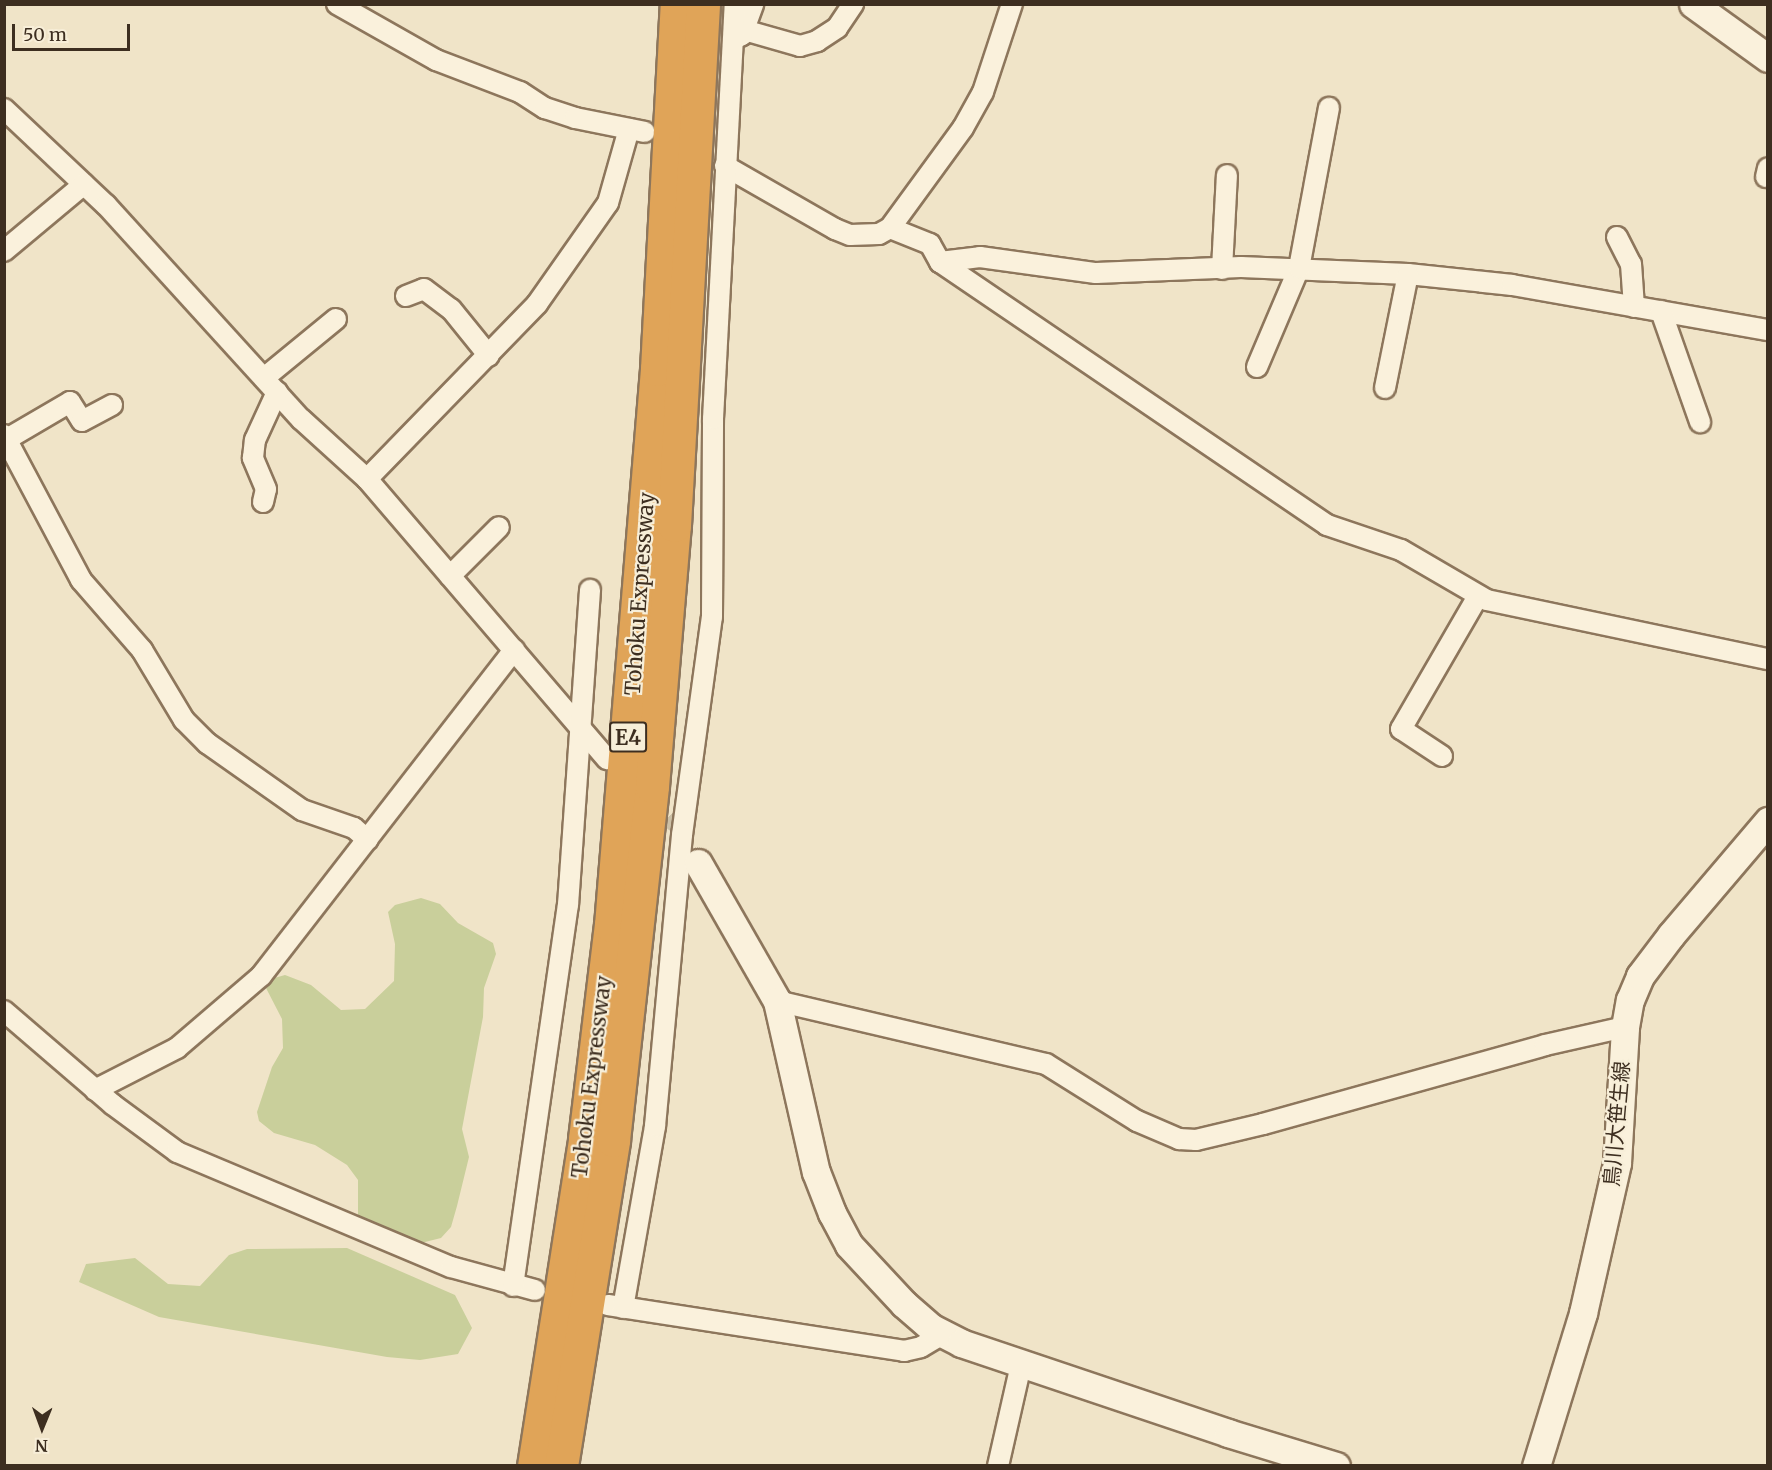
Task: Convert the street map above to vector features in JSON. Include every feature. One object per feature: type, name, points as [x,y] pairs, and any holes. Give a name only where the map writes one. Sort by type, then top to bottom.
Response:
[{"type":"highway","name":"Tohoku Expressway","points":[[534,1466],[585,1138],[611,925],[655,392],[676,4]]},
{"type":"highway","name":"Tohoku Expressway","points":[[561,1466],[613,1140],[651,797],[675,501],[703,4]]},
{"type":"street","points":[[337,4],[436,60],[520,92],[545,108],[637,130],[598,218],[537,304],[489,356],[367,479]]},
{"type":"street","points":[[735,4],[739,35]]},
{"type":"street","points":[[753,4],[739,35],[720,138],[725,166],[713,419],[712,617],[679,829],[655,1126],[616,1307],[904,1351],[921,1347],[943,1334]]},
{"type":"street","points":[[739,35],[800,46],[817,41],[837,28],[853,4]]},
{"type":"street","points":[[725,166],[850,235],[875,236],[890,228],[963,128],[983,92],[1012,4]]},
{"type":"street","points":[[1693,4],[1767,58]]},
{"type":"street","points":[[1257,367],[1299,268],[1329,108]]},
{"type":"street","points":[[4,109],[84,184],[271,385],[367,479],[607,759]]},
{"type":"street","points":[[1222,269],[1227,175]]},
{"type":"street","points":[[4,251],[84,184]]},
{"type":"street","points":[[890,228],[930,244],[940,262],[1327,525],[1401,550],[1478,596],[1767,659]]},
{"type":"street","points":[[1617,237],[1631,264],[1634,307]]},
{"type":"street","points":[[940,262],[980,257],[1096,273],[1299,268],[1408,274],[1512,285],[1767,330]]},
{"type":"street","points":[[1385,388],[1408,274]]},
{"type":"street","points":[[406,296],[424,289],[451,309],[489,356]]},
{"type":"street","points":[[1661,311],[1700,423]]},
{"type":"street","points":[[263,502],[266,489],[253,458],[255,440],[271,385],[336,319]]},
{"type":"street","points":[[112,405],[82,421],[70,402],[8,448],[81,580],[142,650],[184,720],[207,742],[302,810],[354,828],[368,840]]},
{"type":"street","points":[[450,576],[499,527]]},
{"type":"street","points":[[513,1286],[568,905],[590,590]]},
{"type":"street","points":[[1442,756],[1401,729],[1478,596]]},
{"type":"street","points":[[95,1090],[177,1048],[226,1009],[261,976],[514,650]]},
{"type":"street","name":"鳥川大笹生線","points":[[1536,1466],[1583,1312],[1615,1174],[1625,1027],[1640,976],[1767,821]]},
{"type":"street","points":[[679,829],[777,1001],[816,1172],[832,1213],[849,1245],[874,1274],[932,1328],[943,1334],[1021,1365],[1336,1466]]},
{"type":"street","points":[[777,1001],[1046,1064],[1137,1121],[1179,1139],[1196,1140],[1263,1124],[1545,1045],[1625,1027]]},
{"type":"street","points":[[4,1011],[95,1090],[177,1152],[451,1267],[513,1286],[535,1290]]},
{"type":"street","points":[[998,1466],[1021,1365]]},
{"type":"green space","points":[[421,898],[440,904],[458,923],[493,943],[496,954],[484,988],[483,1017],[462,1129],[469,1157],[457,1206],[451,1227],[441,1238],[421,1243],[403,1242],[358,1218],[358,1180],[347,1165],[315,1145],[274,1133],[259,1121],[257,1112],[272,1067],[283,1048],[282,1019],[266,988],[271,979],[285,975],[311,985],[341,1010],[365,1009],[394,981],[395,944],[388,912],[395,905]]},
{"type":"green space","points":[[347,1248],[455,1295],[472,1328],[458,1354],[420,1360],[387,1357],[159,1317],[79,1282],[86,1264],[135,1258],[168,1284],[200,1286],[229,1255],[247,1249]]},
{"type":"tunnel","points":[[647,796],[676,823]]}]
